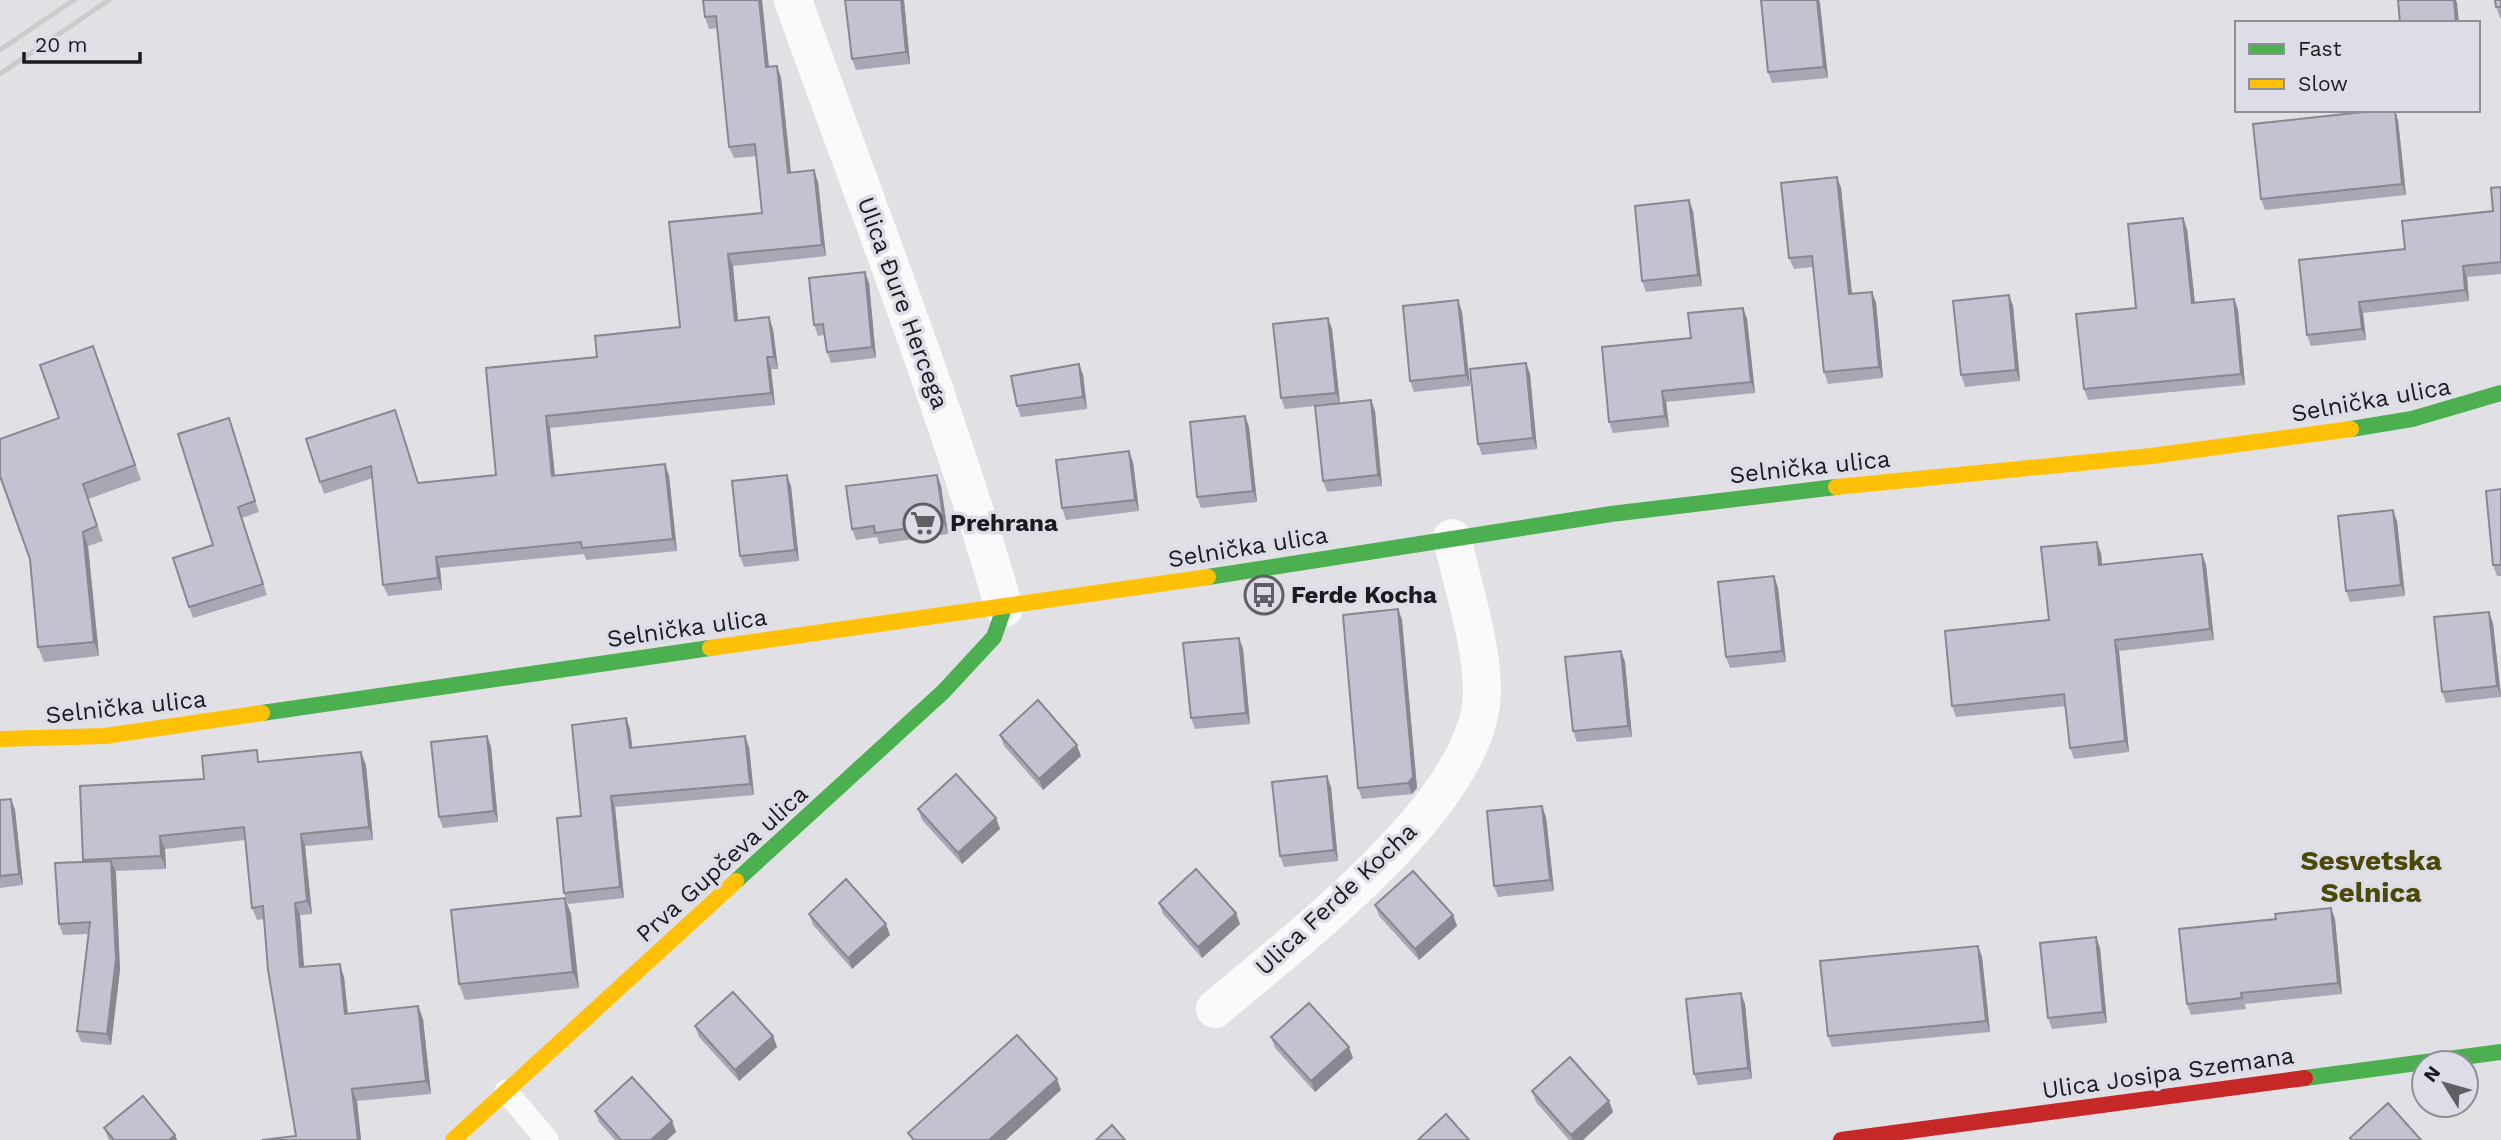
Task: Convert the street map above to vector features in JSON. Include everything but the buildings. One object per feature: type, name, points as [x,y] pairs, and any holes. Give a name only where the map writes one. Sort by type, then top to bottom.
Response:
[{"type":"street","name":"Ulica Đure Hercega","points":[[793,0],[939,402],[976,509],[1004,608]]},
{"type":"street","name":"Selnička ulica","points":[[0,739],[105,736],[736,643],[1004,608],[1452,538],[1777,493],[2151,456],[2304,436],[2412,419],[2501,393]]},
{"type":"street","name":"Ulica Ferde Kocha","points":[[1215,1009],[1311,927],[1410,834],[1458,765],[1474,733],[1482,692],[1478,651],[1452,538]]},
{"type":"street","name":"Prva Gupčeva ulica","points":[[453,1140],[940,695],[994,637],[1004,608]]},
{"type":"street","name":"Ulica Josipa Szemana","points":[[1841,1140],[2501,1052]]},
{"type":"lane","points":[[506,1091],[547,1140]]},
{"type":"railway","points":[[0,50],[74,0]]},
{"type":"railway","points":[[0,74],[109,0]]},
{"type":"traffic: fast","points":[[2351,429],[2412,419],[2501,393]]},
{"type":"traffic: fast","points":[[1208,577],[1611,514],[1836,487]]},
{"type":"traffic: fast","points":[[736,881],[943,692],[994,637],[1004,608]]},
{"type":"traffic: fast","points":[[262,713],[710,648]]},
{"type":"traffic: fast","points":[[2305,1078],[2501,1052]]},
{"type":"traffic: slow","points":[[1836,487],[2151,456],[2351,429]]},
{"type":"traffic: slow","points":[[710,648],[1208,577]]},
{"type":"traffic: slow","points":[[0,739],[105,736],[262,713]]},
{"type":"traffic: slow","points":[[453,1140],[736,881]]},
{"type":"traffic: jam","points":[[1841,1140],[2305,1078]]},
{"type":"place","name":"Prehrana","points":[[923,523]]},
{"type":"place","name":"Ferde Kocha","points":[[1264,595]]},
{"type":"district","name":"Sesvetska Selnica","points":[[2371,876]]}]
